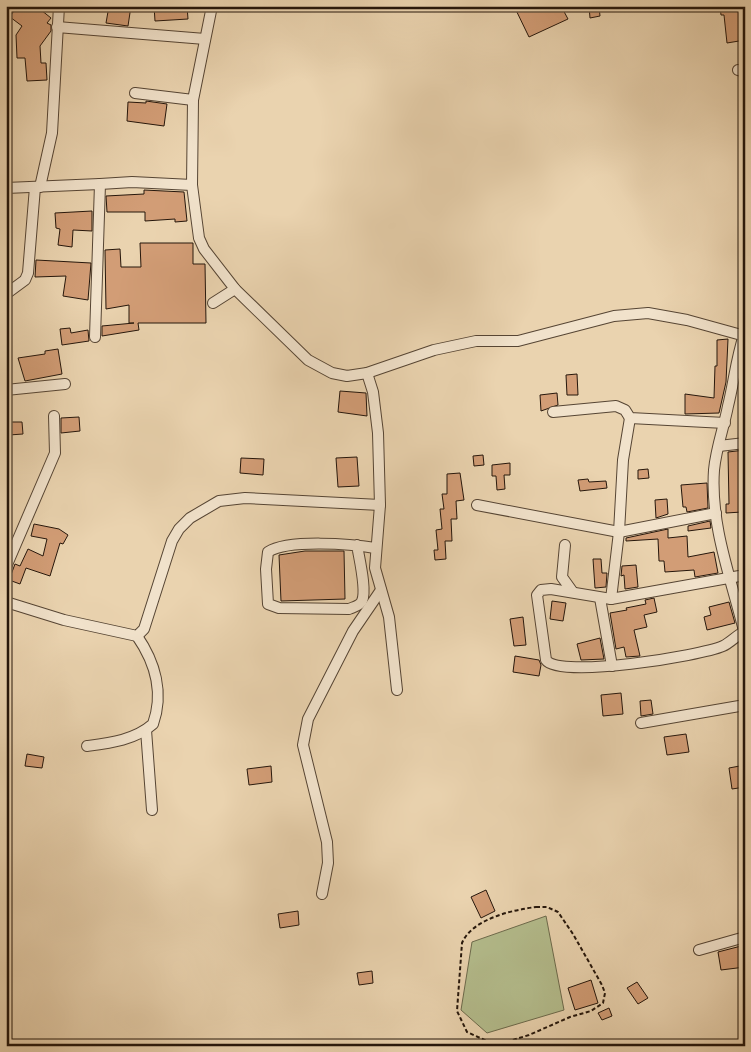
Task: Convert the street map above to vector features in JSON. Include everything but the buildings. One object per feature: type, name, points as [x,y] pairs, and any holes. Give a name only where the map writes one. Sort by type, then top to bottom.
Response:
[{"type":"street","points":[[6,294],[25,280],[28,273],[38,187],[52,132],[58,67],[57,27],[59,6]]},
{"type":"street","points":[[212,6],[193,100],[192,185],[199,238],[204,250],[235,289],[308,360],[332,373],[347,376],[367,373],[434,350],[476,341],[518,341],[614,316],[648,314],[744,336],[735,361],[725,422],[714,471],[716,513],[729,577],[744,632],[723,646],[612,666],[575,668],[549,664],[546,660],[537,595],[541,590],[572,591],[611,599],[654,593],[729,577],[745,576]]},
{"type":"street","points":[[57,27],[205,39]]},
{"type":"street","points":[[135,93],[193,100]]},
{"type":"street","points":[[6,188],[132,182],[192,185]]},
{"type":"street","points":[[95,337],[100,184]]},
{"type":"street","points":[[212,303],[235,289]]},
{"type":"street","points":[[367,373],[378,433],[380,505],[375,568],[389,617],[397,690]]},
{"type":"street","points":[[6,390],[66,384]]},
{"type":"street","points":[[553,412],[616,406],[625,410],[630,418],[621,477],[619,532],[611,599]]},
{"type":"street","points":[[6,568],[55,453],[54,416]]},
{"type":"street","points":[[630,418],[725,422]]},
{"type":"street","points":[[719,446],[745,443]]},
{"type":"street","points":[[137,636],[144,629],[172,541],[179,528],[204,508],[219,501],[245,498],[380,505]]},
{"type":"street","points":[[477,505],[582,527],[619,532],[716,513]]},
{"type":"street","points":[[357,545],[363,591],[362,601],[358,606],[349,609],[279,608],[268,604],[266,569],[268,552],[275,547],[320,544],[357,545],[376,548]]},
{"type":"street","points":[[565,545],[562,577],[572,591]]},
{"type":"street","points":[[322,894],[328,863],[327,842],[303,745],[304,732],[308,719],[353,631],[381,590]]},
{"type":"street","points":[[600,598],[612,666]]},
{"type":"street","points":[[6,602],[64,620],[137,636],[151,661],[157,687],[153,724],[146,730],[114,742],[87,746]]},
{"type":"street","points":[[641,723],[745,705]]},
{"type":"street","points":[[146,730],[152,810]]},
{"type":"street","points":[[699,950],[745,938]]},
{"type":"path","points":[[536,907],[552,909],[562,918],[594,969],[604,993],[603,1003],[591,1011],[570,1016],[529,1035],[500,1044],[489,1042],[467,1032],[457,1010],[461,956],[462,943],[466,933],[479,925],[518,910],[536,907]]},
{"type":"green space","points":[[546,916],[564,1010],[487,1033],[461,1010],[472,942]]}]
